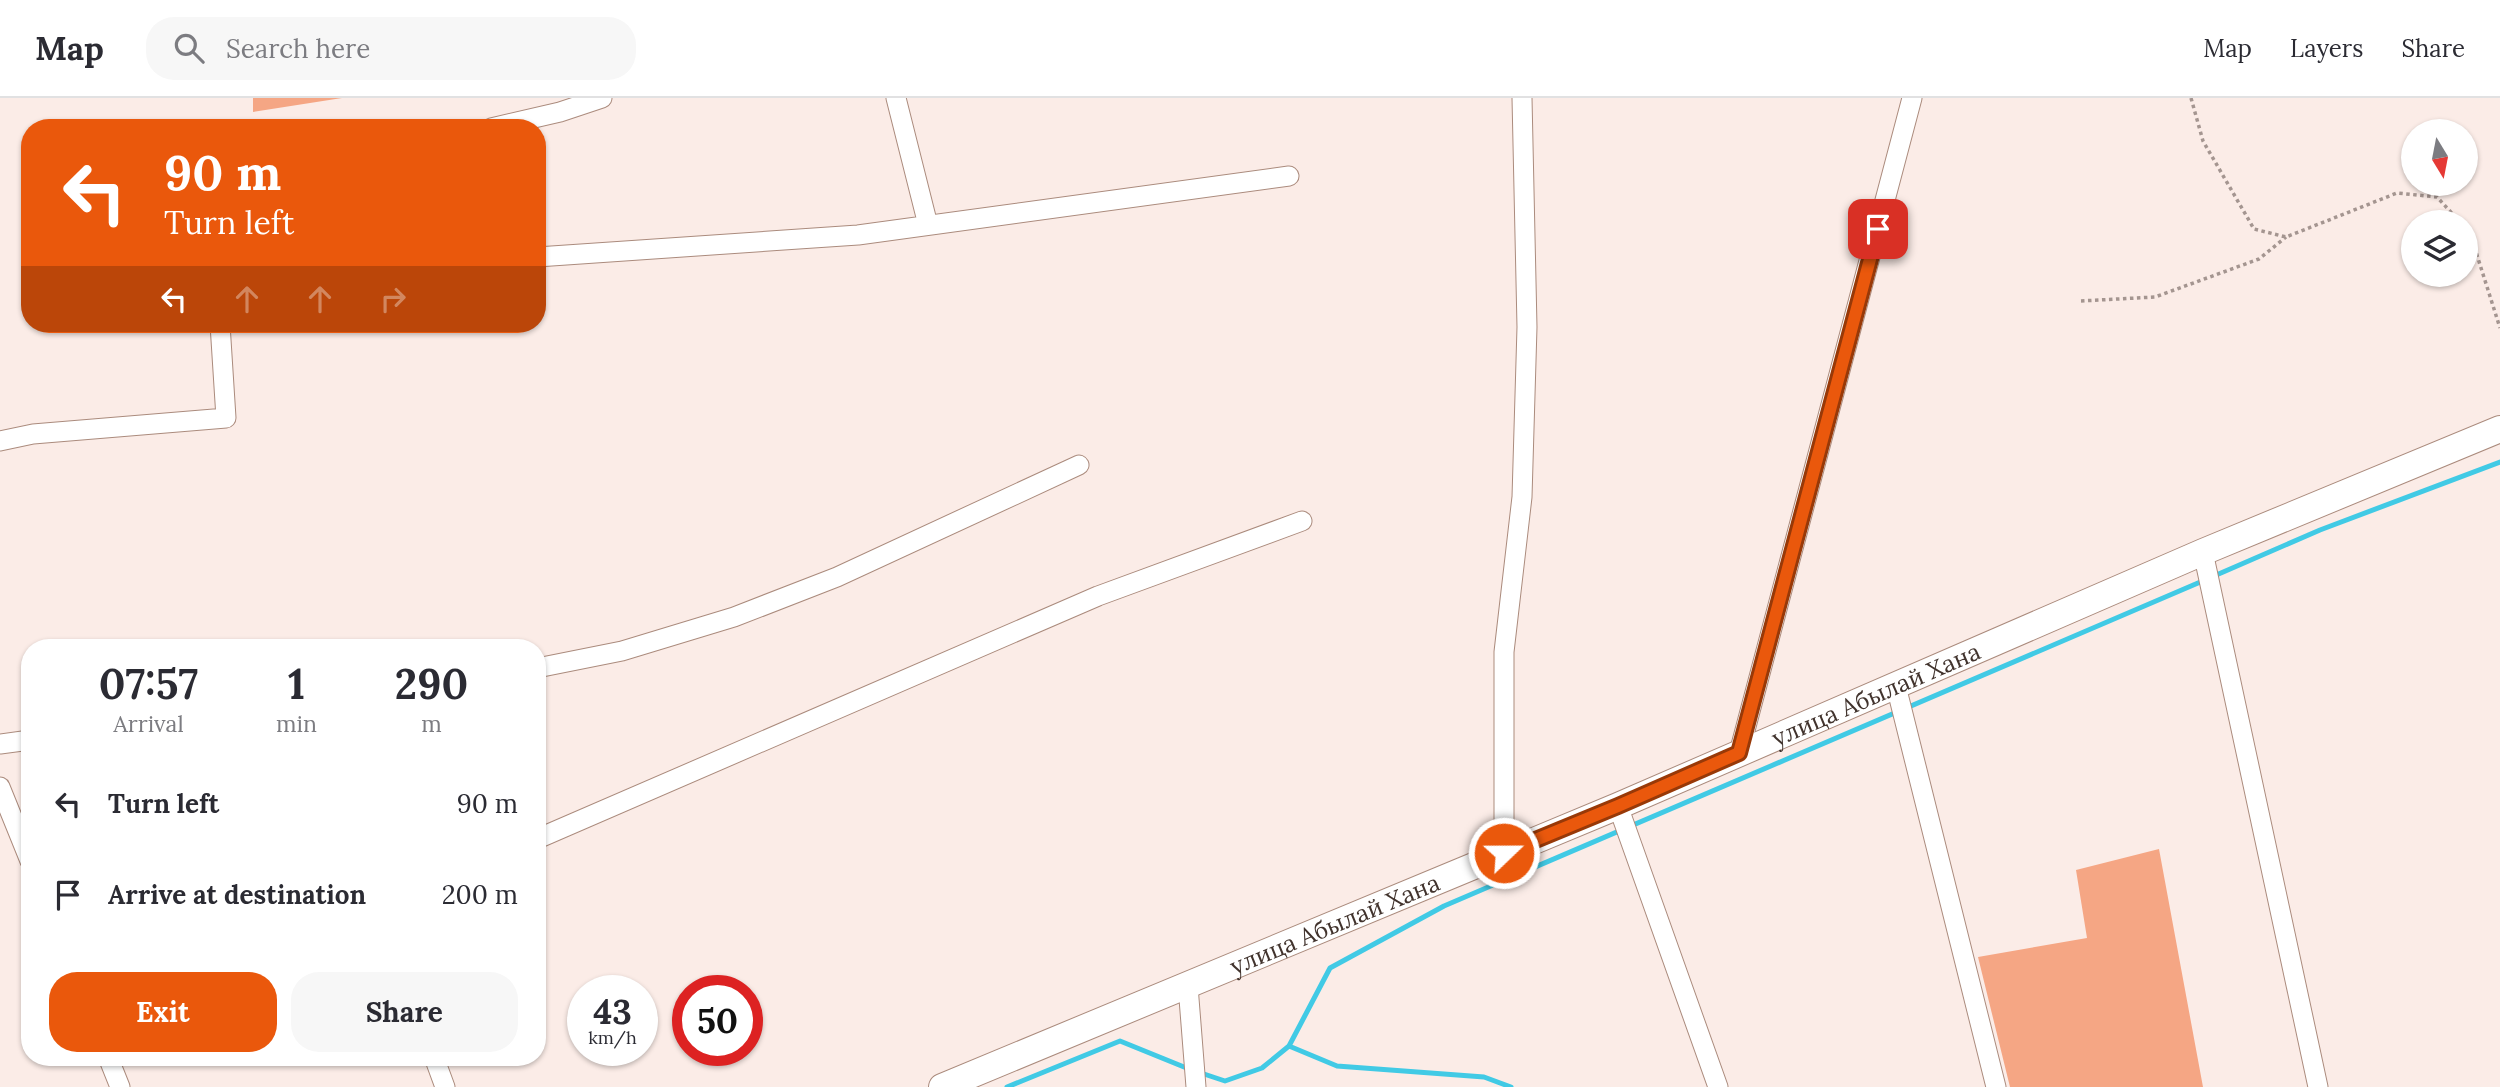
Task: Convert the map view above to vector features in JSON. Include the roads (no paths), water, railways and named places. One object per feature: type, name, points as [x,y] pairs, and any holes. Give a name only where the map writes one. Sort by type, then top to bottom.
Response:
[{"type":"main road","name":"улица Абылай Хана","points":[[942,1087],[1618,806],[2203,552],[2500,429]]},
{"type":"street","points":[[529,119],[602,98]]},
{"type":"street","points":[[896,98],[928,225]]},
{"type":"street","points":[[1504,853],[1504,652],[1522,497],[1527,327],[1522,98]]},
{"type":"street","points":[[1739,753],[1912,98]]},
{"type":"street","points":[[546,256],[858,235],[1289,176]]},
{"type":"street","points":[[0,441],[33,434],[226,418],[221,333]]},
{"type":"street","points":[[546,666],[622,651],[734,617],[838,577],[1079,465]]},
{"type":"street","points":[[546,835],[1098,596],[1302,521]]},
{"type":"street","points":[[2203,552],[2318,1087]]},
{"type":"street","points":[[1896,686],[1996,1087]]},
{"type":"street","points":[[0,744],[21,741]]},
{"type":"street","points":[[0,787],[21,839]]},
{"type":"street","points":[[1618,806],[1718,1087]]},
{"type":"street","points":[[1188,986],[1196,1087]]},
{"type":"street","points":[[112,1066],[120,1087]]},
{"type":"street","points":[[437,1066],[445,1087]]},
{"type":"waterway","points":[[2214,576],[2320,530],[2500,462]]},
{"type":"waterway","points":[[1198,1072],[1225,1081],[1262,1068],[1289,1046],[1330,968],[1444,906],[2205,580]]},
{"type":"waterway","points":[[1007,1087],[1120,1041],[1189,1069]]},
{"type":"waterway","points":[[1289,1046],[1337,1066],[1484,1077],[1511,1087]]}]
